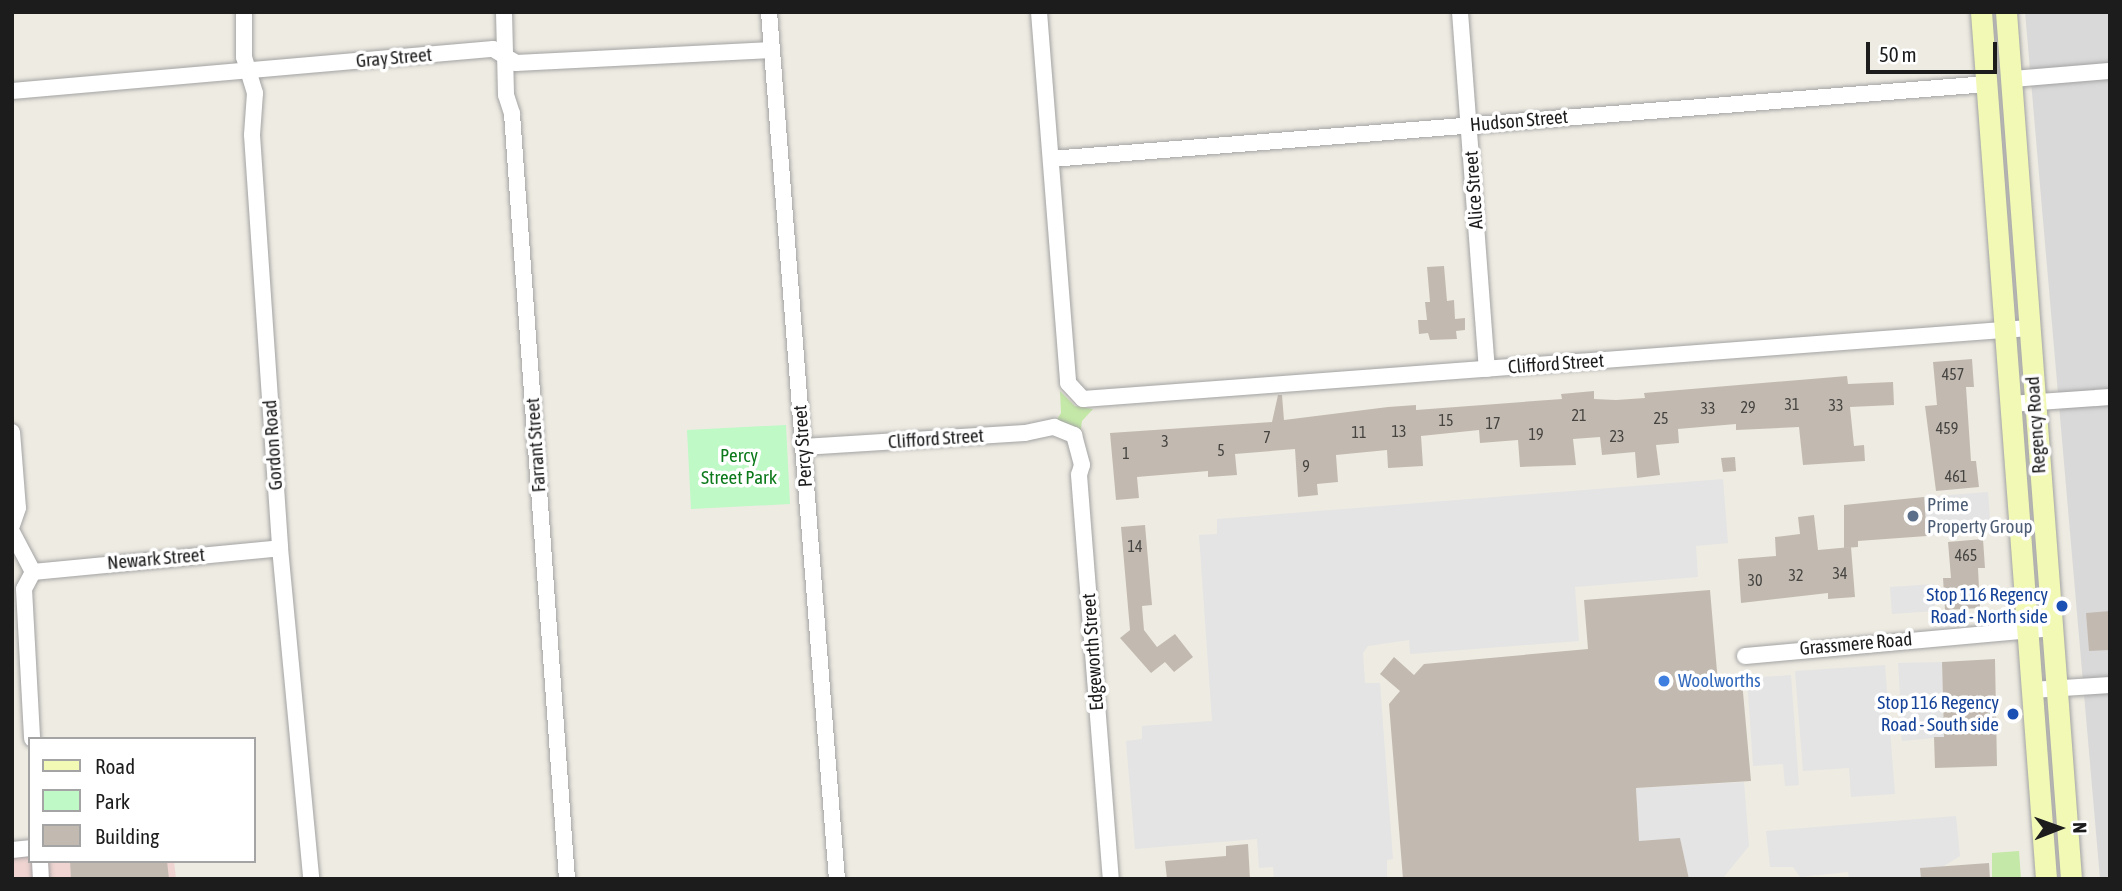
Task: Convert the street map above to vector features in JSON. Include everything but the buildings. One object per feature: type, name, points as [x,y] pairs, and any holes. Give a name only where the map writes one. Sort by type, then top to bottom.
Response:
[{"type":"main road","name":"Regency Road","points":[[1981,12],[2046,879]]},
{"type":"main road","name":"Regency Road","points":[[2006,12],[2071,879]]},
{"type":"street","name":"Gordon Road","points":[[244,12],[244,57],[255,93],[252,135],[280,548],[311,879]]},
{"type":"street","name":"Farrant Street","points":[[504,12],[505,56],[567,879]]},
{"type":"street","name":"Percy Street","points":[[769,12],[837,879]]},
{"type":"street","points":[[1040,12],[1051,159]]},
{"type":"street","name":"Alice Street","points":[[1460,12],[1487,369]]},
{"type":"street","name":"Gray Street","points":[[12,91],[493,49],[516,63],[772,50]]},
{"type":"street","points":[[2012,79],[2110,71]]},
{"type":"street","name":"Hudson Street","points":[[1051,159],[1987,84]]},
{"type":"street","name":"Clifford Street","points":[[1051,159],[1068,383],[1083,399],[2029,328]]},
{"type":"street","points":[[2010,404],[2110,397]]},
{"type":"street","name":"Clifford Street","points":[[803,447],[1024,433],[1054,427],[1068,430]]},
{"type":"street","name":"Edgeworth Street","points":[[1068,430],[1080,443],[1111,879]]},
{"type":"street","points":[[12,432],[18,508],[12,525]]},
{"type":"street","points":[[12,531],[33,572],[24,589],[32,737]]},
{"type":"street","name":"Newark Street","points":[[33,572],[280,548]]},
{"type":"street","name":"Grassmere Road","points":[[1745,656],[2051,628]]},
{"type":"street","points":[[2032,690],[2110,685]]},
{"type":"shaded area","points":[[2025,12],[2110,12],[2110,879],[2100,879]]},
{"type":"shaded area","points":[[1723,479],[1728,543],[1696,546],[1698,577],[1575,587],[1579,641],[1410,654],[1409,640],[1368,646],[1363,653],[1365,683],[1380,683],[1393,859],[1387,860],[1387,879],[1274,879],[1273,867],[1259,868],[1257,839],[1135,849],[1126,741],[1142,739],[1142,726],[1212,721],[1199,535],[1217,534],[1217,519]]},
{"type":"shaded area","points":[[1988,492],[1991,532],[1927,536],[1924,497]]},
{"type":"shaded area","points":[[1934,584],[1935,611],[1892,614],[1890,587]]},
{"type":"shaded area","points":[[1942,662],[1943,693],[1900,696],[1898,663]]},
{"type":"shaded area","points":[[1885,665],[1895,794],[1851,797],[1849,768],[1803,771],[1795,671]]},
{"type":"shaded area","points":[[1791,675],[1799,785],[1785,786],[1783,764],[1753,766],[1747,678]]},
{"type":"shaded area","points":[[1942,699],[1945,737],[1902,741],[1898,703]]},
{"type":"shaded area","points":[[1744,782],[1749,846],[1723,878],[1689,879],[1680,839],[1639,841],[1636,788]]},
{"type":"shaded area","points":[[1956,816],[1960,856],[1923,879],[1849,879],[1848,872],[1800,877],[1793,867],[1770,867],[1766,831]]},
{"type":"shaded area","points":[[28,848],[28,863],[174,863],[176,879],[12,879],[12,850]]},
{"type":"green space","points":[[1060,391],[1075,406],[1093,409],[1082,421],[1080,435],[1069,424],[1056,421],[1061,413]]},
{"type":"green space","name":"Percy Street Park","points":[[786,425],[790,504],[691,509],[687,430]]},
{"type":"green space","points":[[2019,851],[2021,879],[1992,879],[1992,853]]},
{"type":"place","name":"Prime Property Group","points":[[1913,516]]},
{"type":"place","name":"Stop 116 Regency Road - North side","points":[[2062,606]]},
{"type":"place","name":"Woolworths","points":[[1664,681]]},
{"type":"place","name":"Stop 116 Regency Road - South side","points":[[2013,714]]}]
